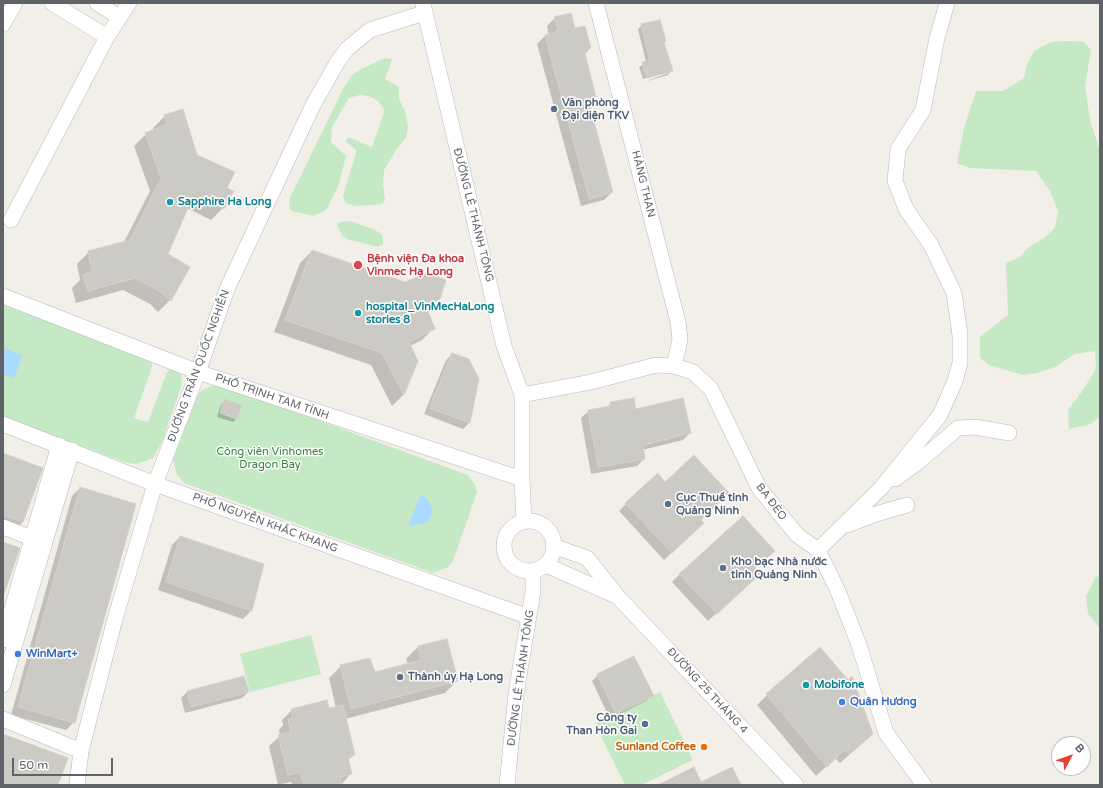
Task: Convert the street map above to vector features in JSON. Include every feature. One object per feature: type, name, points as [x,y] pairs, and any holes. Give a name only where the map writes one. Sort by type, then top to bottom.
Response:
[{"type":"street","points":[[3,24],[15,3]]},
{"type":"street","points":[[52,3],[107,37]]},
{"type":"street","points":[[97,3],[120,17]]},
{"type":"street","points":[[11,220],[107,37],[129,3]]},
{"type":"street","name":"HÀNG THAN","points":[[596,3],[678,322],[680,340],[674,366]]},
{"type":"street","points":[[818,550],[881,488],[940,414],[955,380],[960,363],[960,335],[954,293],[931,245],[906,209],[895,181],[898,149],[923,110],[937,38],[947,3]]},
{"type":"street","name":"ĐƯỜNG TRẦN QUỐC NGHIỄN","points":[[77,785],[81,751],[115,619],[155,484],[198,372],[227,289],[309,112],[338,61],[347,49],[370,30],[424,8]]},
{"type":"street","name":"ĐƯỜNG LÊ THÁNH TÔNG","points":[[424,8],[504,346],[522,395],[522,479],[524,522]]},
{"type":"street","name":"PHỐ TRỊNH TAM TỈNH","points":[[3,296],[198,372],[522,479]]},
{"type":"street","name":"BA ĐÈO","points":[[522,395],[591,382],[656,365],[674,366],[693,372],[711,389],[759,488],[797,535],[818,550],[838,591],[859,645],[886,733],[924,785]]},
{"type":"street","name":"PHỐ NGUYỄN KHẮC KHANG","points":[[3,424],[155,484],[529,617]]},
{"type":"street","points":[[881,488],[917,463],[958,428],[975,427],[1009,433]]},
{"type":"street","points":[[3,640],[6,617],[32,538],[65,448]]},
{"type":"street","points":[[3,685],[65,448]]},
{"type":"street","points":[[841,528],[876,514],[907,505]]},
{"type":"street","points":[[524,522],[538,523],[544,527],[552,538],[553,546],[553,552],[539,568],[519,569],[513,566],[508,560],[504,547],[504,540],[512,528],[524,522]]},
{"type":"street","points":[[3,527],[32,538]]},
{"type":"street","name":"ĐƯỜNG 25 THÁNG 4","points":[[553,546],[588,558],[618,597],[796,785]]},
{"type":"street","name":"ĐƯỜNG LÊ THÁNH TÔNG","points":[[507,785],[516,694],[539,568]]},
{"type":"street","name":"ĐƯỜNG 25 THÁNG 4","points":[[539,568],[618,597]]},
{"type":"street","points":[[3,720],[81,751]]},
{"type":"green space","points":[[1051,42],[1084,42],[1091,50],[1085,86],[1090,120],[1100,151],[1100,416],[1091,424],[1069,429],[1068,410],[1096,369],[1095,351],[1075,354],[1055,367],[1037,373],[1023,375],[989,365],[980,358],[980,337],[1008,315],[1006,263],[1020,257],[1029,247],[1043,239],[1055,228],[1058,211],[1050,191],[1036,171],[970,168],[957,163],[964,128],[976,91],[1002,91],[1015,84],[1024,78],[1027,64],[1034,51]]},
{"type":"green space","points":[[385,58],[392,59],[385,79],[399,87],[399,99],[405,111],[408,127],[406,138],[396,150],[384,170],[383,185],[385,199],[382,204],[356,206],[346,203],[343,197],[356,154],[356,150],[346,142],[348,137],[372,147],[384,113],[384,109],[378,101],[369,96],[360,95],[349,98],[332,127],[331,142],[346,156],[339,184],[326,210],[314,216],[292,211],[289,208],[290,198],[343,89],[352,75],[361,69]]},
{"type":"green space","points":[[350,221],[380,233],[383,237],[383,244],[378,247],[347,239],[342,235],[337,225],[340,222]]},
{"type":"green space","points":[[3,305],[151,360],[152,367],[134,418],[148,422],[170,368],[176,370],[181,375],[182,384],[162,442],[153,458],[137,464],[127,463],[3,417]]},
{"type":"green space","name":"Công viên Vinhomes Dragon Bay","points":[[211,386],[224,386],[468,475],[475,485],[477,492],[453,561],[448,567],[433,573],[184,483],[177,475],[173,460],[196,399],[200,392]]},
{"type":"green space","points":[[1100,576],[1100,628],[1088,614],[1086,596],[1096,577]]},
{"type":"green space","points":[[311,635],[321,674],[250,692],[240,654]]},
{"type":"green space","points":[[660,692],[693,760],[641,785],[625,785],[595,724]]},
{"type":"water","points":[[3,348],[22,355],[14,378],[3,374]]},
{"type":"water","points":[[421,494],[429,502],[433,510],[429,521],[423,524],[408,526]]},
{"type":"building","points":[[571,13],[575,28],[585,26],[591,48],[584,50],[596,97],[588,99],[613,192],[589,199],[545,35],[558,31],[554,17]]},
{"type":"building","points":[[660,20],[666,41],[664,42],[673,71],[647,78],[642,62],[650,60],[641,24]]},
{"type":"building","name":"Sapphire Ha Long","points":[[183,109],[197,155],[235,172],[227,188],[234,191],[224,209],[194,194],[168,254],[190,267],[171,301],[161,292],[135,278],[88,291],[83,275],[92,271],[88,251],[130,240],[161,178],[145,133],[167,124],[164,115]]},
{"type":"building","name":"hospital_VinMecHaLong stories 8","points":[[312,250],[405,282],[427,273],[446,280],[440,299],[426,306],[435,329],[409,342],[418,361],[404,395],[382,353],[285,320]]},
{"type":"building","points":[[452,353],[469,359],[479,379],[470,423],[429,408]]},
{"type":"building","points":[[634,398],[636,409],[683,398],[691,433],[643,445],[645,459],[598,467],[588,410],[611,406],[610,402]]},
{"type":"building","points":[[224,399],[242,405],[237,419],[220,413]]},
{"type":"building","points":[[3,453],[43,468],[23,522],[3,515]]},
{"type":"building","points":[[694,455],[729,493],[701,520],[704,523],[672,553],[625,503],[658,473],[665,482]]},
{"type":"building","points":[[80,487],[136,504],[75,723],[18,707]]},
{"type":"building","points":[[743,516],[775,551],[755,568],[760,574],[717,614],[679,574]]},
{"type":"building","points":[[180,536],[264,564],[252,611],[166,582]]},
{"type":"building","points":[[3,542],[20,548],[4,594],[3,593]]},
{"type":"building","name":"Thành ủy Hạ Long","points":[[447,639],[458,681],[351,709],[340,665],[370,658],[375,672],[421,660],[418,646]]},
{"type":"building","points":[[820,647],[848,680],[852,676],[873,734],[850,754],[845,749],[827,767],[766,694]]},
{"type":"building","points":[[634,656],[654,696],[616,714],[597,674]]},
{"type":"building","points":[[244,676],[249,692],[191,707],[187,691]]},
{"type":"building","points":[[327,700],[329,708],[343,705],[355,755],[348,757],[352,774],[340,777],[342,785],[304,785],[300,772],[288,775],[278,735],[291,732],[288,719],[293,718],[291,709]]},
{"type":"building","points":[[3,734],[68,758],[58,785],[3,785]]},
{"type":"building","points":[[694,767],[701,782],[732,767],[741,785],[658,785]]},
{"type":"place","name":"Văn phòng Đại diện TKV","points":[[554,109]]},
{"type":"place","name":"Sapphire Ha Long","points":[[170,202]]},
{"type":"place","name":"Bệnh viện Đa khoa Vinmec Hạ Long","points":[[358,265]]},
{"type":"place","name":"hospital_VinMecHaLong stories 8","points":[[358,313]]},
{"type":"place","name":"Cục Thuế tỉnh Quảng Ninh","points":[[668,504]]},
{"type":"place","name":"Kho bạc Nhà nước tỉnh Quảng Ninh","points":[[723,568]]},
{"type":"place","name":"WinMart+","points":[[18,654]]},
{"type":"place","name":"Thành ủy Hạ Long","points":[[400,677]]},
{"type":"place","name":"Mobifone","points":[[806,685]]},
{"type":"place","name":"Quân Hương","points":[[842,702]]},
{"type":"place","name":"Công ty Than Hòn Gai","points":[[645,724]]},
{"type":"place","name":"Sunland Coffee","points":[[704,747]]}]
